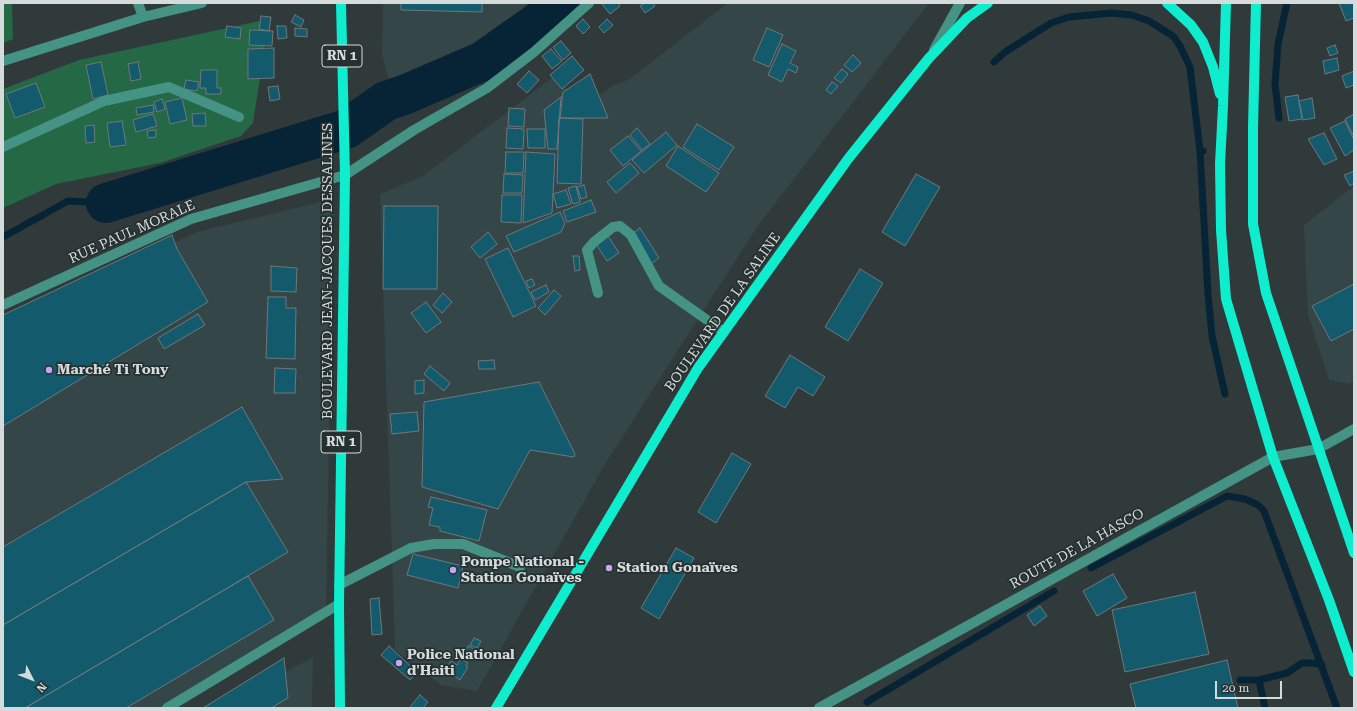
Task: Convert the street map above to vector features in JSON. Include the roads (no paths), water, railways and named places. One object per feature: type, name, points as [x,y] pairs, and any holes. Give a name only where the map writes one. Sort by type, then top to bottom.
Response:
[{"type":"main road","name":"BOULEVARD JEAN-JACQUES DESSALINES","points":[[340,708],[339,585],[345,175],[341,3]]},
{"type":"main road","name":"BOULEVARD DE LA SALINE","points":[[496,708],[698,368],[848,159],[929,58],[967,18],[988,3]]},
{"type":"main road","points":[[1168,3],[1192,25],[1203,42],[1213,67],[1223,106]]},
{"type":"main road","points":[[1226,3],[1220,164],[1221,230],[1226,299],[1273,457],[1330,600],[1354,672]]},
{"type":"main road","points":[[1256,3],[1253,127],[1253,224],[1266,292],[1318,449],[1351,536],[1354,553]]},
{"type":"street","points":[[138,3],[143,17]]},
{"type":"street","points":[[3,61],[143,17],[202,3]]},
{"type":"street","name":"RUE PAUL MORALE","points":[[3,305],[191,219],[345,175],[414,130],[487,88],[534,52],[589,3]]},
{"type":"street","points":[[929,58],[960,3]]},
{"type":"street","points":[[3,147],[104,101],[169,87],[239,117]]},
{"type":"street","points":[[598,293],[588,250],[594,242],[613,227],[620,226],[632,235],[659,286],[724,332]]},
{"type":"street","name":"ROUTE DE LA HASCO","points":[[819,708],[1273,457],[1318,449],[1354,430]]},
{"type":"street","points":[[339,585],[411,548],[434,544],[462,544],[520,567]]},
{"type":"street","points":[[167,708],[339,604]]},
{"type":"waterway","points":[[106,203],[346,129],[386,101],[404,95],[483,61],[533,26],[562,3]]},
{"type":"waterway","points":[[1279,118],[1275,84],[1278,44],[1287,3]]},
{"type":"waterway","points":[[994,62],[1005,52],[1051,23],[1069,17],[1111,13],[1132,15],[1149,21],[1173,36],[1180,46],[1190,67],[1200,151],[1203,151]]},
{"type":"waterway","points":[[1200,151],[1208,294],[1212,336],[1225,394]]},
{"type":"waterway","points":[[3,237],[68,201],[106,203]]},
{"type":"waterway","points":[[1091,568],[1227,496],[1245,499],[1258,505],[1264,511],[1337,708]]},
{"type":"waterway","points":[[867,702],[1054,591]]},
{"type":"waterway","points":[[1240,680],[1259,680],[1287,673],[1302,663],[1322,665]]},
{"type":"waterway","points":[[1259,680],[1265,708]]},
{"type":"place","name":"Marché Ti Tony","points":[[49,370]]},
{"type":"place","name":"Station Gonaïves","points":[[609,568]]},
{"type":"place","name":"Pompe National - Station Gonaïves","points":[[453,570]]},
{"type":"place","name":"Police National d'Haiti","points":[[399,663]]}]
